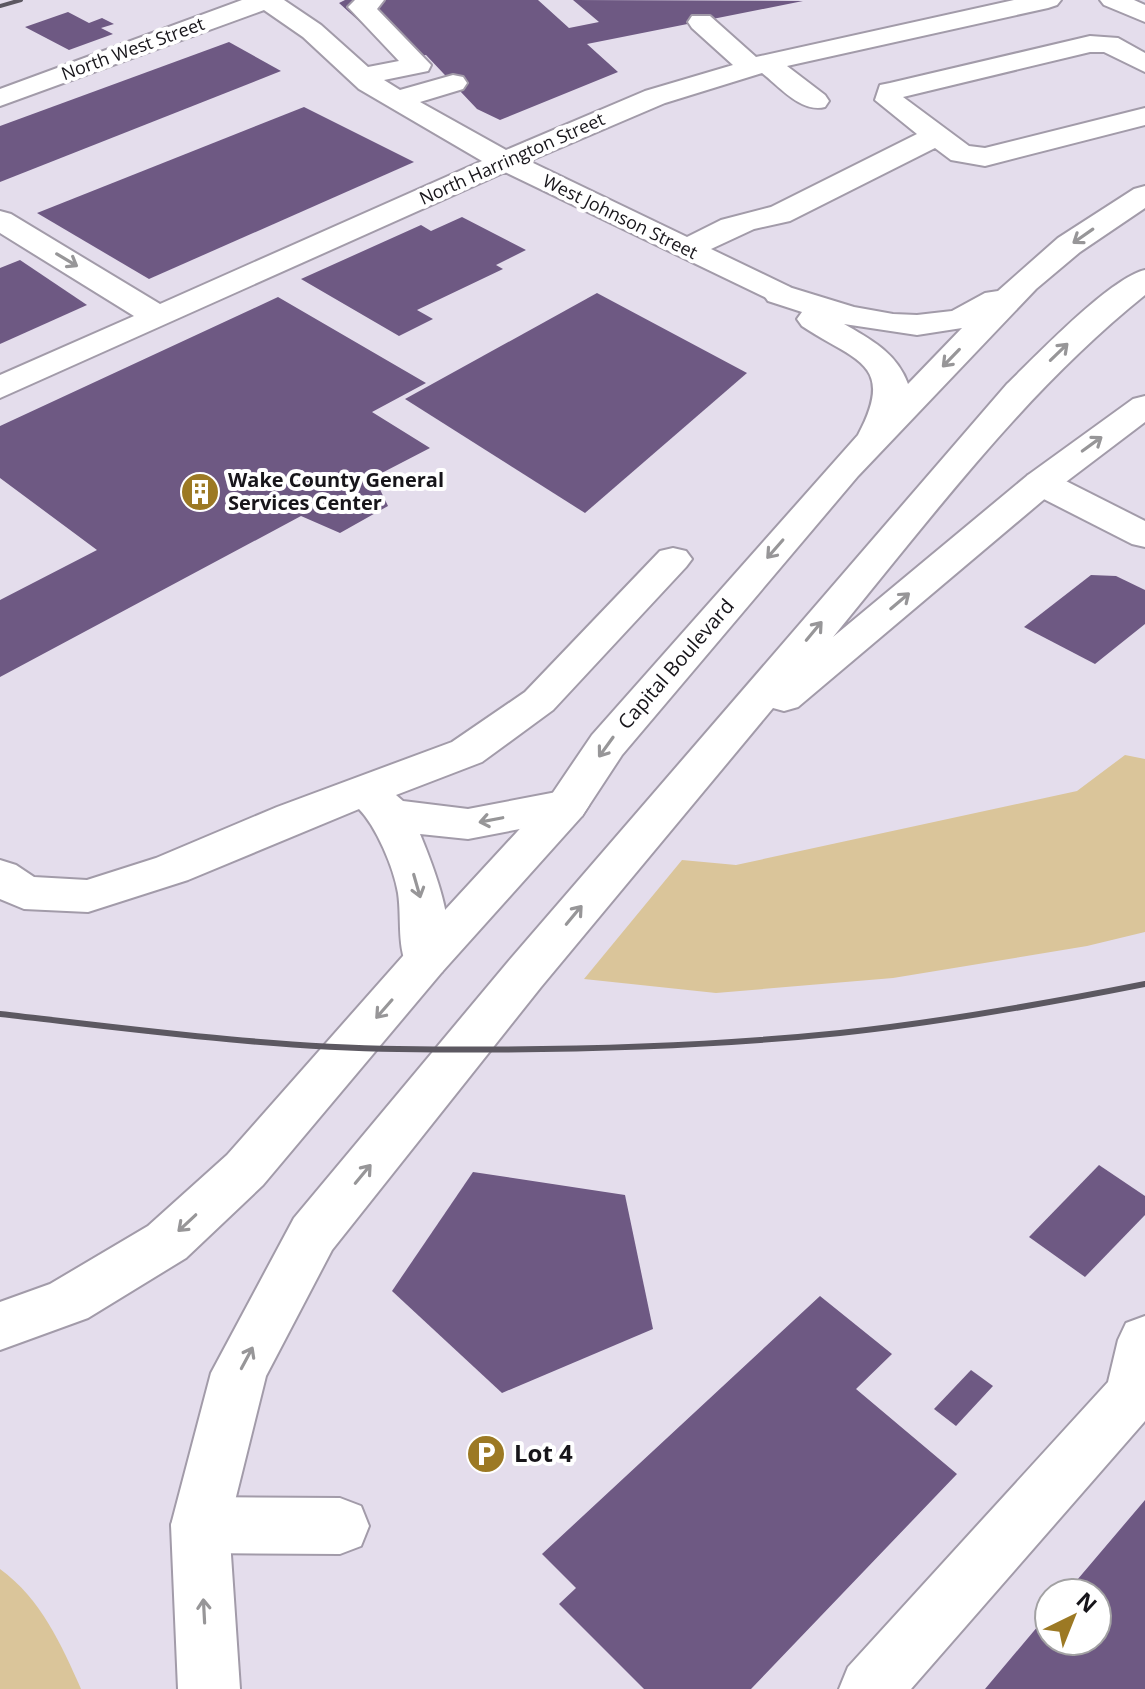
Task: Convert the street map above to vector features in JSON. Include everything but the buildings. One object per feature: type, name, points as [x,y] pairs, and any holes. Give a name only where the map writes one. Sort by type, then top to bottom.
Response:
[{"type":"main road","name":"West Johnson Street","points":[[266,0],[312,31],[361,77],[504,162],[779,294]]},
{"type":"main road","name":"North West Street","points":[[0,98],[266,0]]},
{"type":"main road","name":"North Harrington Street","points":[[0,388],[631,106],[758,65],[1048,0]]},
{"type":"main road","points":[[1113,0],[1145,14]]},
{"type":"main road","points":[[361,77],[418,65],[361,7],[372,1]]},
{"type":"main road","points":[[701,22],[758,65],[815,101]]},
{"type":"main road","points":[[1145,64],[1109,44],[1090,44],[890,91],[889,100],[961,154],[985,157],[1145,116]]},
{"type":"main road","points":[[397,100],[453,83]]},
{"type":"main road","points":[[688,250],[713,233],[755,218],[779,215],[936,136]]},
{"type":"main road","name":"Capital Boulevard","points":[[0,1326],[69,1301],[167,1242],[245,1170],[426,960],[567,805],[607,745],[874,438],[1025,282],[1069,245],[1145,195]]},
{"type":"main road","points":[[0,220],[157,316]]},
{"type":"main road","points":[[209,1689],[200,1525],[239,1373],[313,1234],[690,777],[1019,391],[1092,321],[1145,279]]},
{"type":"main road","points":[[779,294],[859,318],[923,324],[963,318],[1025,282]]},
{"type":"main road","points":[[779,294],[819,324],[868,353],[884,370],[892,395],[874,438]]},
{"type":"main road","points":[[690,777],[1041,483],[1145,406]]},
{"type":"main road","points":[[1041,483],[1145,536]]},
{"type":"main road","points":[[0,876],[24,893],[88,896],[172,869],[292,818],[379,803],[467,752],[539,701],[673,559]]},
{"type":"main road","points":[[379,803],[468,824],[567,805]]},
{"type":"main road","points":[[379,803],[420,890],[426,960]]},
{"type":"main road","points":[[870,1689],[1133,1394],[1145,1340]]},
{"type":"main road","points":[[200,1525],[340,1526]]},
{"type":"shaded area","points":[[1125,755],[1145,759],[1145,932],[1087,946],[893,978],[716,993],[584,979],[682,860],[736,865],[1077,791]]},
{"type":"shaded area","points":[[0,1569],[38,1608],[81,1689],[0,1689]]},
{"type":"railway","points":[[0,6],[21,0]]},
{"type":"railway","points":[[0,1014],[298,1045],[453,1050],[564,1049],[730,1042],[878,1029],[1145,984]]},
{"type":"place","name":"Wake County General Services Center","points":[[200,492]]},
{"type":"place","name":"Lot 4","points":[[486,1454]]}]
